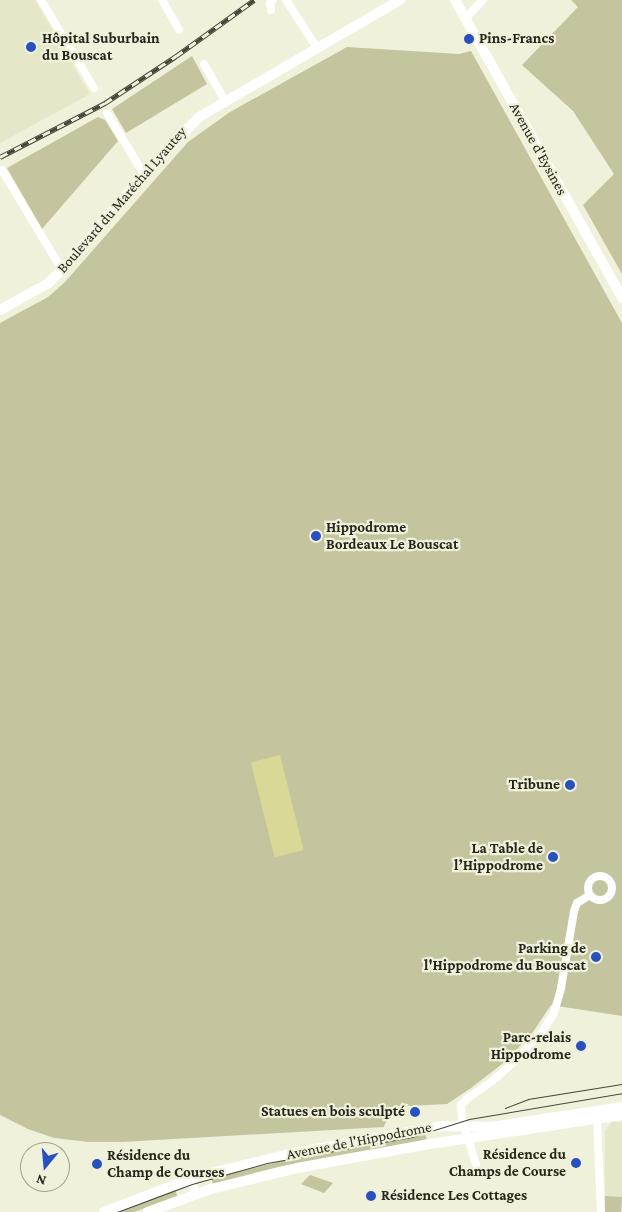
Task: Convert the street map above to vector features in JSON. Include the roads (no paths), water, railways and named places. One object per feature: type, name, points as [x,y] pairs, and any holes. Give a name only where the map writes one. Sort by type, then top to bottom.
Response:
[{"type":"street","points":[[41,0],[94,88]]},
{"type":"street","points":[[162,0],[179,30]]},
{"type":"street","points":[[271,10],[270,3],[274,0]]},
{"type":"street","points":[[286,0],[317,48]]},
{"type":"street","name":"Boulevard du Maréchal Lyautey","points":[[0,310],[47,284],[62,270],[144,174],[189,125],[225,101],[400,0]]},
{"type":"street","name":"Avenue d'Eysines","points":[[455,0],[622,298]]},
{"type":"street","points":[[465,20],[483,0]]},
{"type":"street","points":[[204,64],[225,101]]},
{"type":"street","points":[[106,113],[144,174]]},
{"type":"street","points":[[2,170],[56,264],[62,270]]},
{"type":"street","points":[[476,1164],[464,1127],[461,1113],[462,1103],[498,1076],[530,1046],[554,1013],[562,988],[574,911],[577,904],[590,895]]},
{"type":"street","points":[[601,1212],[597,1118],[600,1114],[622,1108]]},
{"type":"street","name":"Avenue de l'Hippodrome","points":[[104,1212],[190,1178],[294,1153],[441,1126],[499,1126],[622,1108]]},
{"type":"street","points":[[587,1112],[597,1118]]},
{"type":"street","name":"Avenue de l'Hippodrome","points":[[148,1212],[197,1194],[251,1178],[297,1168],[468,1138],[622,1115]]},
{"type":"street","points":[[190,1178],[197,1194]]},
{"type":"tram line","points":[[505,1108],[528,1099],[622,1084]]},
{"type":"tram line","points":[[117,1212],[192,1184],[267,1163],[412,1137],[469,1119],[622,1093]]},
{"type":"railway","points":[[0,157],[105,103],[176,56],[254,0]]},
{"type":"place","name":"Pins-Francs","points":[[469,39]]},
{"type":"place","name":"Hôpital Suburbain du Bouscat","points":[[31,47]]},
{"type":"place","name":"Hippodrome Bordeaux Le Bouscat","points":[[316,536]]},
{"type":"place","name":"Tribune","points":[[570,785]]},
{"type":"place","name":"La Table de l’Hippodrome","points":[[553,857]]},
{"type":"place","name":"Parking de l'Hippodrome du Bouscat","points":[[596,957]]},
{"type":"place","name":"Parc-relais Hippodrome","points":[[581,1046]]},
{"type":"place","name":"Statues en bois sculpté","points":[[415,1112]]},
{"type":"place","name":"Résidence du Champs de Course","points":[[576,1163]]},
{"type":"place","name":"Résidence du Champ de Courses","points":[[97,1164]]},
{"type":"place","name":"Résidence Les Cottages","points":[[371,1196]]}]
